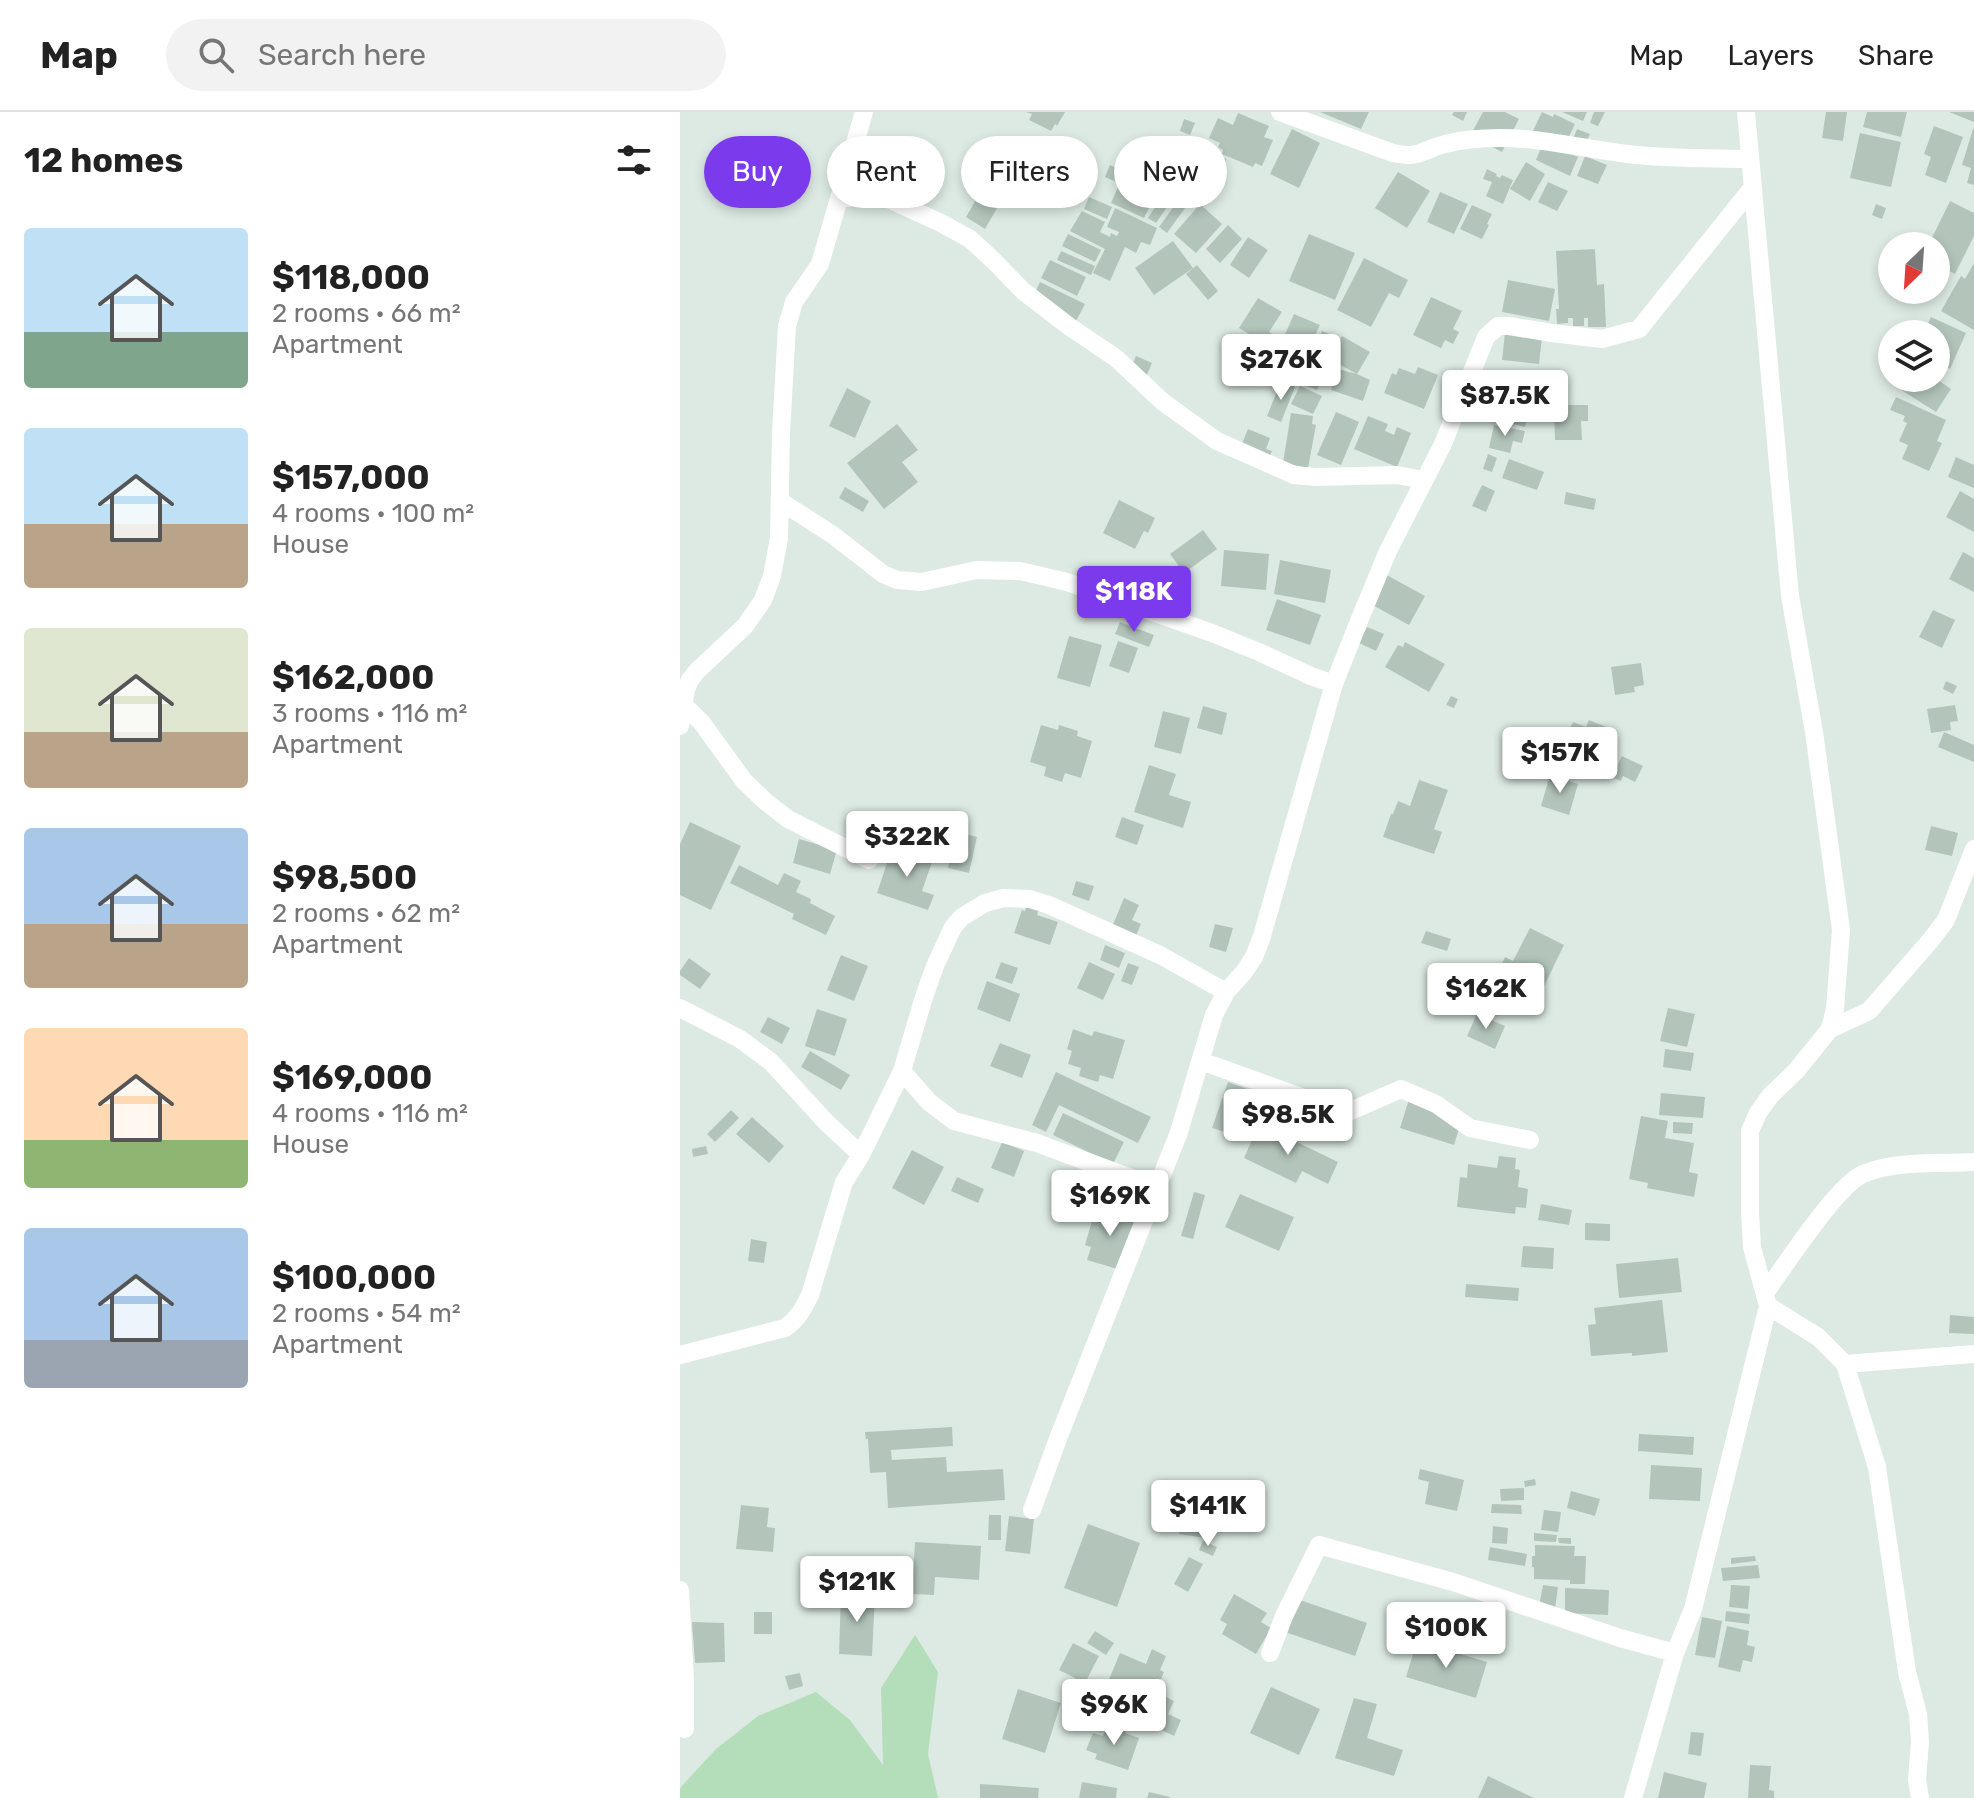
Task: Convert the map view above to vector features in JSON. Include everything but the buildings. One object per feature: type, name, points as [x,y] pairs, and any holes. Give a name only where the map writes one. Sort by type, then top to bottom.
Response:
[{"type":"street","points":[[857,136],[864,112]]},
{"type":"street","points":[[1280,112],[1407,156],[1420,155],[1440,145],[1469,139],[1522,138],[1627,154],[1750,159]]},
{"type":"street","points":[[1746,112],[1790,596],[1814,732],[1841,930],[1835,1009],[1830,1029],[1796,1071],[1770,1096],[1750,1131],[1752,1247],[1766,1300],[1818,1337],[1845,1364],[1877,1467],[1907,1672],[1918,1714],[1920,1742],[1917,1780],[1920,1798]]},
{"type":"street","points":[[1032,1510],[1179,1132],[1210,1026],[1226,992],[1254,957],[1262,936],[1334,684],[1388,551],[1442,446],[1486,337],[1498,326],[1602,339],[1639,329],[1753,187]]},
{"type":"street","points":[[680,726],[686,690],[697,671],[745,626],[763,600],[772,576],[779,538],[787,326],[794,302],[820,264],[837,208]]},
{"type":"street","points":[[908,208],[970,239],[1023,291],[1116,358],[1163,402],[1217,441],[1294,475],[1397,475],[1424,480]]},
{"type":"street","points":[[780,501],[833,535],[883,574],[897,580],[922,582],[976,570],[1020,571],[1067,582],[1212,633],[1334,684]]},
{"type":"street","points":[[683,704],[702,723],[744,781],[766,802],[788,819],[869,860]]},
{"type":"street","points":[[1830,1029],[1869,1011],[1930,941],[1946,920],[1974,849]]},
{"type":"street","points":[[680,1355],[785,1328],[803,1311],[844,1182],[861,1155],[902,1071],[935,966],[953,927],[962,917],[994,900],[1030,899],[1160,955],[1226,992]]},
{"type":"street","points":[[680,1008],[740,1039],[771,1062],[861,1155]]},
{"type":"street","points":[[1201,1061],[1346,1113],[1401,1089],[1436,1104],[1470,1128],[1530,1140]]},
{"type":"street","points":[[902,1071],[929,1102],[954,1121],[1037,1143],[1158,1188]]},
{"type":"street","points":[[1633,1798],[1675,1653],[1693,1609],[1766,1300],[1834,1199],[1861,1175],[1893,1166],[1974,1162]]},
{"type":"street","points":[[1845,1364],[1974,1354]]},
{"type":"street","points":[[1270,1653],[1284,1616],[1319,1545],[1453,1582],[1605,1634],[1675,1653]]},
{"type":"street","points":[[680,1590],[685,1729]]},
{"type":"green space","points":[[915,1635],[938,1672],[928,1754],[938,1798],[680,1798],[680,1788],[716,1749],[758,1716],[816,1692],[850,1720],[883,1765],[881,1688]]}]
